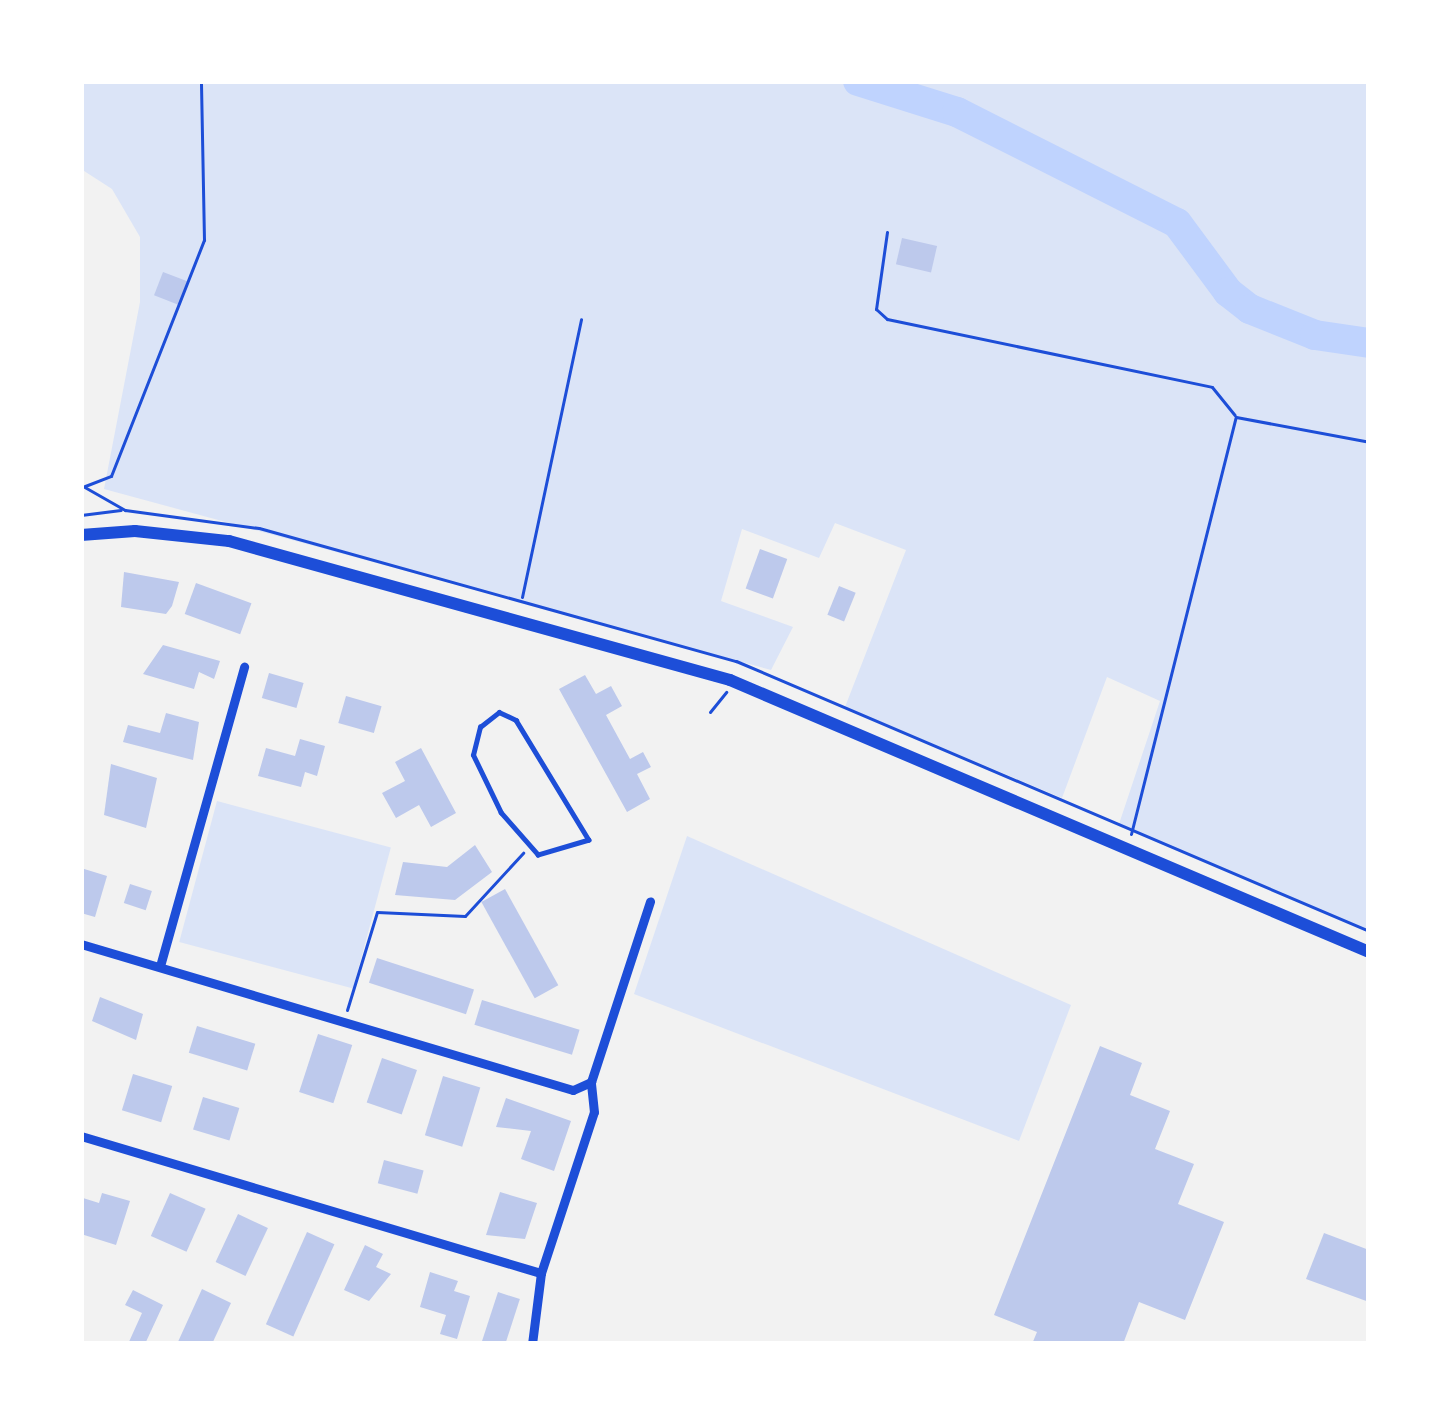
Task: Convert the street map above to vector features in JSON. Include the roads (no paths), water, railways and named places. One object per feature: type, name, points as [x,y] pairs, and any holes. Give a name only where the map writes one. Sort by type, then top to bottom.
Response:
[{"type":"street","points":[[81,536],[197,534],[515,616],[735,682],[1369,952]]},
{"type":"street","points":[[160,966],[244,668]]},
{"type":"street","points":[[532,1344],[541,1273],[594,1112],[591,1082],[650,901]]},
{"type":"street","points":[[81,944],[345,1018],[560,1089],[591,1082]]},
{"type":"street","points":[[81,1136],[541,1273]]},
{"type":"lane","points":[[499,712],[516,721],[589,840],[548,858],[528,847],[473,755],[480,727],[499,712]]},
{"type":"waterway","points":[[858,81],[957,112],[1177,223],[1228,292],[1250,309],[1315,335],[1369,343]]}]
